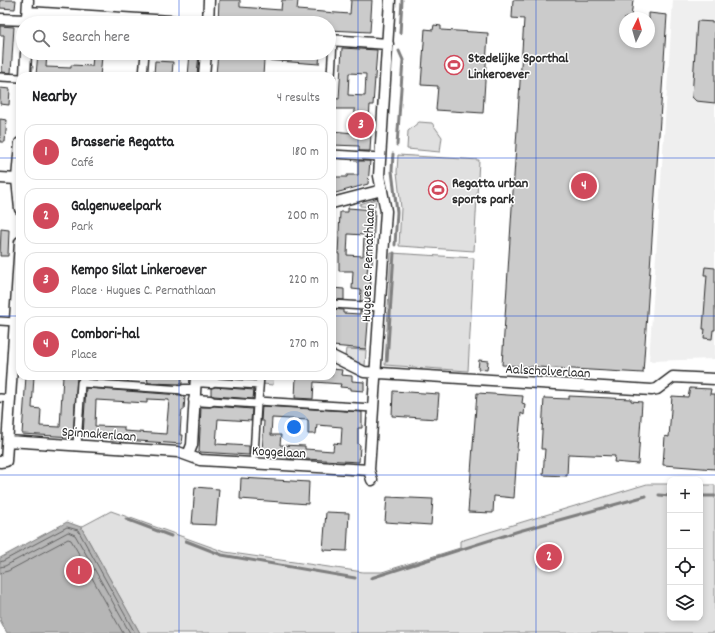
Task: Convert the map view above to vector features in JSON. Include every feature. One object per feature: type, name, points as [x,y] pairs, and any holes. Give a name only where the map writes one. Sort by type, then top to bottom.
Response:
[{"type":"street","points":[[27,16],[28,0]]},
{"type":"street","points":[[208,16],[209,0]]},
{"type":"street","name":"Hugues C. Pernathlaan","points":[[370,475],[386,211],[380,176],[390,0]]},
{"type":"street","points":[[0,19],[16,18]]},
{"type":"street","points":[[336,40],[388,44]]},
{"type":"street","points":[[25,72],[26,60]]},
{"type":"street","points":[[143,72],[144,60]]},
{"type":"street","points":[[204,72],[205,60]]},
{"type":"street","points":[[330,60],[330,72]]},
{"type":"street","points":[[0,77],[16,78]]},
{"type":"street","points":[[336,154],[381,157]]},
{"type":"street","points":[[0,178],[16,179]]},
{"type":"street","points":[[336,203],[382,190]]},
{"type":"street","points":[[336,304],[380,307]]},
{"type":"street","points":[[0,321],[16,320]]},
{"type":"street","points":[[3,462],[8,441],[5,399],[16,327]]},
{"type":"street","name":"Aalscholverlaan","points":[[336,358],[359,371],[376,373],[652,390],[657,389],[673,378],[715,379]]},
{"type":"street","points":[[77,445],[83,380]]},
{"type":"street","points":[[92,380],[184,390],[212,382],[258,385]]},
{"type":"street","points":[[253,459],[259,380]]},
{"type":"street","points":[[195,387],[210,401],[289,403],[373,408]]},
{"type":"street","points":[[188,455],[192,446],[195,387]]},
{"type":"street","name":"Spinnakerlaan","points":[[8,441],[178,452],[188,455]]},
{"type":"street","name":"Koggelaan","points":[[188,455],[200,460],[253,459],[370,475]]},
{"type":"shaded area","points":[[673,0],[715,0],[715,359],[649,361]]},
{"type":"shaded area","points":[[419,122],[432,123],[442,137],[440,152],[407,149],[408,131]]},
{"type":"shaded area","name":"Regatta urban sports park","points":[[398,155],[479,160],[474,251],[399,246],[401,208],[397,172]]},
{"type":"shaded area","points":[[376,199],[375,207],[360,206],[360,204]]},
{"type":"shaded area","points":[[391,253],[474,258],[468,371],[385,365]]},
{"type":"shaded area","points":[[346,349],[366,350],[365,366],[345,357]]},
{"type":"shaded area","points":[[262,380],[274,380],[273,385],[262,384]]},
{"type":"shaded area","points":[[647,484],[667,484],[667,621],[703,621],[703,485],[715,485],[715,633],[140,633],[81,527],[111,511],[225,552],[363,572],[382,572],[460,548],[460,541]]},
{"type":"water","points":[[67,522],[81,527],[140,633],[7,633],[0,620],[0,558]]},
{"type":"building","points":[[0,0],[16,0],[15,9],[0,8]]},
{"type":"building","points":[[219,0],[240,0],[240,7],[281,10],[282,0],[298,0],[297,10],[350,14],[351,0],[372,0],[370,32],[336,30],[336,16],[218,16]]},
{"type":"building","points":[[513,0],[633,0],[632,12],[619,12],[619,48],[655,48],[655,14],[667,15],[643,373],[502,365],[524,19],[512,18]]},
{"type":"building","points":[[697,21],[715,22],[715,103],[696,101],[692,97]]},
{"type":"building","name":"Stedelijke Sporthal Linkeroever","points":[[434,25],[441,26],[441,30],[488,33],[483,113],[436,110],[438,86],[421,85],[425,29],[433,30]]},
{"type":"building","points":[[0,26],[14,27],[11,73],[2,72],[4,35],[0,35]]},
{"type":"building","points":[[342,48],[377,50],[373,105],[370,105],[368,134],[371,134],[370,151],[359,151],[359,146],[336,145],[336,131],[354,133],[355,109],[336,109],[336,99],[339,99]],"holes":[[[349,73],[366,74],[365,96],[348,95]]]},
{"type":"building","points":[[37,60],[46,60],[46,67],[71,68],[71,65],[92,66],[93,60],[102,60],[100,72],[36,72]]},
{"type":"building","points":[[189,60],[198,60],[197,72],[188,72]]},
{"type":"building","points":[[217,60],[264,60],[263,72],[216,72]]},
{"type":"building","points":[[264,60],[319,60],[319,64]]},
{"type":"building","points":[[155,61],[173,62],[172,72],[154,72]]},
{"type":"building","points":[[0,88],[10,89],[9,105],[0,104]]},
{"type":"building","points":[[0,119],[7,120],[5,142],[0,142]]},
{"type":"building","points":[[358,161],[370,161],[368,184],[336,193],[336,177],[358,175]]},
{"type":"building","points":[[348,208],[375,210],[372,265],[368,265],[367,273],[367,281],[371,282],[369,301],[360,301],[361,290],[352,289],[353,271],[339,271],[338,254],[340,212],[348,212]],"holes":[[[348,234],[364,235],[363,256],[347,255]]]},
{"type":"building","points":[[1,229],[9,230],[8,256],[0,256]]},
{"type":"building","points":[[705,267],[715,268],[715,330],[713,330],[712,339],[704,338],[705,329],[703,329],[707,275],[704,275]]},
{"type":"building","points":[[336,288],[344,289],[344,300],[336,299]]},
{"type":"building","points":[[336,309],[343,310],[343,313],[360,314],[360,311],[369,311],[366,349],[336,346]]},
{"type":"building","points":[[479,360],[488,361],[487,370],[478,369]]},
{"type":"building","points":[[336,369],[342,370],[341,375],[352,376],[352,381],[364,382],[364,391],[340,387],[341,384],[314,382],[313,399],[295,398],[296,380],[336,380]]},
{"type":"building","points":[[26,380],[34,380],[32,408],[41,409],[40,426],[60,427],[63,380],[77,380],[73,437],[22,434]]},
{"type":"building","points":[[148,380],[182,380],[182,384],[148,383]]},
{"type":"building","points":[[86,388],[185,396],[184,410],[182,410],[181,418],[180,435],[183,435],[182,444],[110,439],[111,436],[83,435]],"holes":[[[147,399],[169,400],[166,434],[124,431],[124,427],[95,426],[96,400],[147,403]]]},
{"type":"building","points":[[211,388],[254,390],[253,399],[211,395]]},
{"type":"building","points":[[690,388],[711,389],[710,394],[715,394],[715,469],[663,465],[665,436],[669,437],[672,396],[688,397]]},
{"type":"building","points":[[393,391],[439,394],[437,419],[392,416]]},
{"type":"building","points":[[477,393],[523,396],[522,403],[525,404],[524,415],[521,413],[518,436],[514,498],[494,496],[493,513],[468,512]]},
{"type":"building","points":[[569,396],[631,399],[631,401],[642,402],[638,464],[614,462],[615,456],[568,454],[567,476],[543,475],[545,449],[541,449],[544,398],[569,399]]},
{"type":"building","points":[[214,406],[252,409],[251,421],[218,419],[216,444],[249,446],[249,455],[199,452],[201,407]]},
{"type":"building","points":[[262,406],[362,412],[362,428],[358,428],[358,444],[360,445],[359,462],[287,458],[287,455],[262,453],[264,421],[261,421]],"holes":[[[272,418],[308,420],[308,434],[316,434],[317,425],[342,427],[341,444],[334,443],[333,451],[305,449],[305,446],[280,445],[281,435],[271,435]]]},
{"type":"building","points":[[241,478],[309,482],[308,504],[240,499]]},
{"type":"building","points":[[195,487],[219,489],[216,525],[192,524]]},
{"type":"building","points":[[387,497],[433,499],[431,525],[385,522]]},
{"type":"building","points":[[326,512],[349,513],[347,551],[323,550]]},
{"type":"building","points":[[69,561],[91,562],[90,579],[67,578]]},
{"type":"waterway","points":[[400,33],[402,0]]},
{"type":"waterway","points":[[397,145],[403,60],[399,51]]},
{"type":"waterway","points":[[31,72],[32,67]]},
{"type":"waterway","points":[[393,154],[392,171],[397,212],[395,245]]},
{"type":"waterway","points":[[387,361],[394,253]]},
{"type":"waterway","points":[[659,495],[667,496]]},
{"type":"waterway","points":[[371,578],[519,531],[646,496]]},
{"type":"waterway","points":[[703,496],[715,496]]},
{"type":"waterway","points":[[126,519],[171,536]]},
{"type":"waterway","points":[[186,541],[222,555],[355,578]]},
{"type":"place","name":"Stedelijke Sporthal Linkeroever","points":[[454,65]]},
{"type":"place","name":"Kempo Silat Linkeroever","points":[[361,125]]},
{"type":"place","name":"Combori-hal","points":[[584,186]]},
{"type":"place","name":"Regatta urban sports park","points":[[438,190]]},
{"type":"place","name":"Galgenweelpark","points":[[549,557]]},
{"type":"place","name":"Brasserie Regatta","points":[[79,571]]}]
